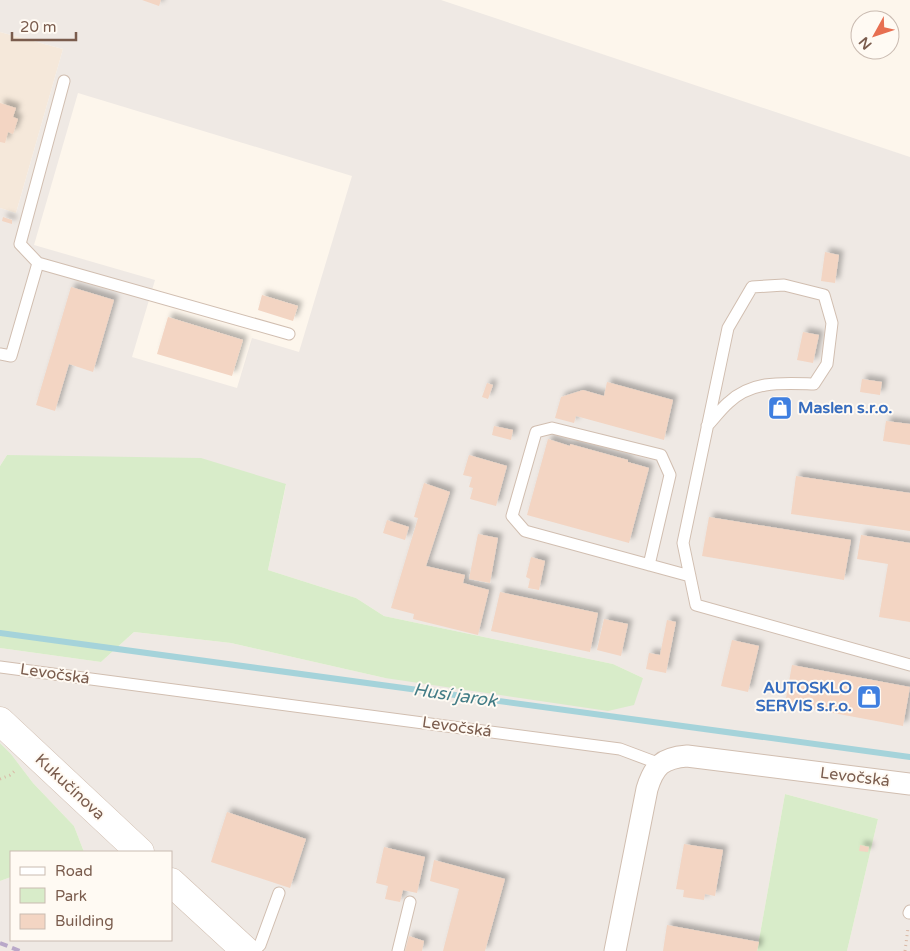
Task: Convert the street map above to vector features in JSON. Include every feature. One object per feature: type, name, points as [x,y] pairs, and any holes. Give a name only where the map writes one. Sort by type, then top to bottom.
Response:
[{"type":"street","name":"Kukučínova","points":[[0,721],[139,851]]},
{"type":"street","name":"Levočská","points":[[660,764],[673,757],[686,756],[910,784]]},
{"type":"street","points":[[615,951],[647,789],[651,774],[660,764]]},
{"type":"street","points":[[172,883],[246,951]]},
{"type":"lane","points":[[64,80],[20,244],[38,263],[289,334]]},
{"type":"lane","points":[[0,354],[11,356],[38,263]]},
{"type":"lane","points":[[707,426],[729,402],[757,385],[783,383],[814,384],[827,364],[832,323],[824,295],[784,285],[752,287],[728,328],[707,426],[683,543],[696,606],[910,665]]},
{"type":"lane","points":[[649,565],[670,475],[661,455],[552,428],[536,432],[512,516],[525,531],[649,565],[690,576]]},
{"type":"lane","name":"Levočská","points":[[0,667],[620,749],[660,764]]},
{"type":"lane","points":[[254,951],[260,945],[279,893]]},
{"type":"lane","points":[[398,951],[410,902]]},
{"type":"path","points":[[905,951],[910,912]]},
{"type":"shaded area","points":[[0,0],[441,0],[910,157],[910,951],[847,951],[878,819],[785,794],[757,951],[0,951],[0,881],[10,877],[10,941],[172,941],[172,851],[84,851],[74,826],[33,783],[0,743],[0,648],[101,662],[134,632],[231,643],[385,678],[643,678],[613,664],[384,616],[356,598],[268,570],[286,485],[7,455],[0,466],[0,208],[16,213],[63,49],[0,32]],"holes":[[[78,93],[352,176],[299,352],[252,338],[237,388],[132,357],[155,280],[34,245]]]},
{"type":"shaded area","points":[[0,32],[63,49],[16,213],[0,208]]},
{"type":"green space","points":[[7,455],[201,458],[286,484],[268,570],[356,598],[384,616],[613,664],[643,678],[634,705],[608,711],[385,678],[231,643],[134,632],[101,662],[0,648],[0,466]]},
{"type":"green space","points":[[0,743],[33,783],[74,826],[84,851],[10,851],[10,877],[0,881]]},
{"type":"green space","points":[[785,794],[878,819],[847,951],[757,951]]},
{"type":"building","points":[[142,0],[161,0],[159,6]]},
{"type":"building","points":[[0,103],[16,108],[13,117],[18,119],[13,134],[8,132],[5,143],[0,142]]},
{"type":"building","points":[[3,217],[12,220],[12,224],[2,221]]},
{"type":"building","points":[[825,252],[839,255],[835,283],[821,281]]},
{"type":"building","points":[[71,287],[114,300],[93,372],[69,364],[55,411],[36,405]]},
{"type":"building","points":[[262,295],[298,306],[293,321],[258,310]]},
{"type":"building","points":[[168,317],[243,340],[232,376],[157,354]]},
{"type":"building","points":[[803,332],[819,335],[813,363],[797,360]]},
{"type":"building","points":[[862,379],[882,382],[880,395],[860,392]]},
{"type":"building","points":[[607,382],[673,400],[664,440],[576,416],[574,423],[555,418],[561,397],[583,390],[604,396]]},
{"type":"building","points":[[487,383],[493,385],[488,399],[482,397]]},
{"type":"building","points":[[886,421],[910,424],[910,445],[883,441]]},
{"type":"building","points":[[494,426],[513,430],[511,440],[492,435]]},
{"type":"building","points":[[548,439],[628,460],[628,462],[649,468],[629,543],[527,515]]},
{"type":"building","points":[[469,455],[507,466],[496,506],[470,499],[473,488],[469,487],[472,477],[463,475]]},
{"type":"building","points":[[796,476],[910,493],[910,531],[791,514]]},
{"type":"building","points":[[424,483],[450,492],[426,566],[465,575],[463,583],[489,590],[478,635],[413,619],[414,614],[391,608],[418,518],[414,517]]},
{"type":"building","points":[[709,517],[851,540],[844,580],[702,556]]},
{"type":"building","points":[[387,520],[409,527],[405,540],[383,533]]},
{"type":"building","points":[[478,534],[498,538],[490,583],[469,579]]},
{"type":"building","points":[[861,535],[910,543],[910,622],[879,617],[888,564],[857,559]]},
{"type":"building","points":[[531,557],[545,561],[539,590],[528,588],[530,579],[526,577]]},
{"type":"building","points":[[500,592],[598,613],[590,652],[491,631]]},
{"type":"building","points":[[604,619],[628,624],[621,656],[597,650]]},
{"type":"building","points":[[667,620],[676,622],[666,673],[646,669],[649,653],[660,655]]},
{"type":"building","points":[[732,640],[759,646],[748,692],[721,686]]},
{"type":"building","points":[[792,665],[910,687],[903,726],[785,704]]},
{"type":"building","points":[[227,812],[306,839],[290,888],[211,862]]},
{"type":"building","points":[[684,844],[723,850],[715,896],[705,894],[704,900],[683,897],[684,890],[676,889]]},
{"type":"building","points":[[860,845],[869,847],[868,852],[859,851]]},
{"type":"building","points":[[384,847],[425,857],[417,893],[403,890],[400,902],[385,899],[388,886],[376,883]]},
{"type":"building","points":[[434,860],[505,879],[485,951],[443,951],[459,889],[430,881]]},
{"type":"building","points":[[667,925],[759,942],[757,951],[663,951]]},
{"type":"building","points":[[409,936],[424,941],[422,951],[405,951]]},
{"type":"waterway","name":"Husí jarok","points":[[0,633],[910,757]]},
{"type":"railway","points":[[0,943],[20,951]]},
{"type":"place","name":"Maslen s.r.o.","points":[[780,408]]},
{"type":"place","name":"AUTOSKLO SERVIS s.r.o.","points":[[869,697]]}]
